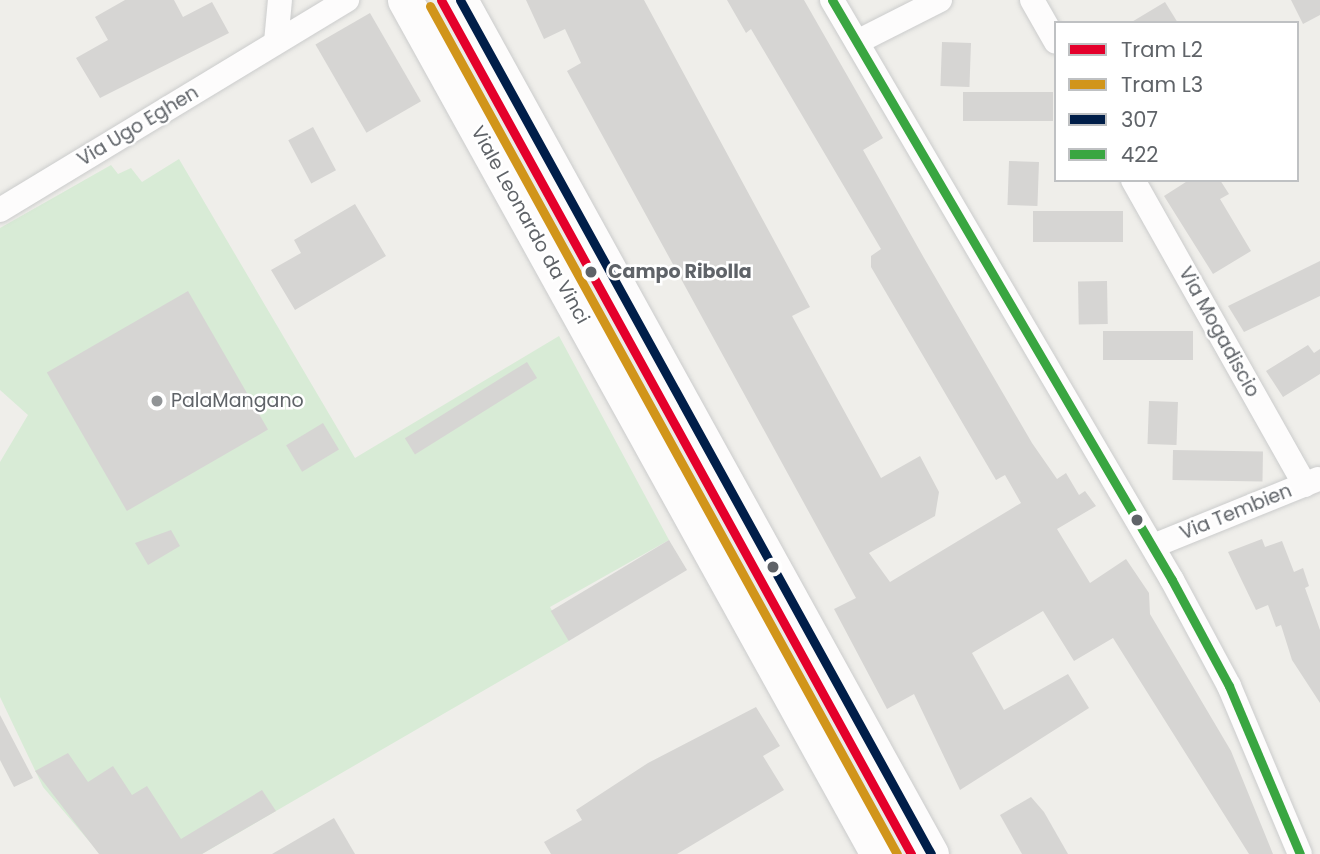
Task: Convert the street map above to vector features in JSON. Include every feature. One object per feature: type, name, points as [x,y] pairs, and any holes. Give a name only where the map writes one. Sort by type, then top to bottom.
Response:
[{"type":"street","points":[[276,42],[280,0]]},
{"type":"street","name":"Via Ugo Eghen","points":[[0,210],[347,0]]},
{"type":"street","name":"Viale Leonardo da Vinci","points":[[405,0],[878,854]]},
{"type":"street","points":[[460,0],[931,854]]},
{"type":"street","points":[[832,0],[1153,545],[1229,686],[1300,854]]},
{"type":"street","points":[[856,42],[940,0]]},
{"type":"street","points":[[1032,0],[1054,38]]},
{"type":"street","name":"Via Mogadiscio","points":[[1134,182],[1312,481]]},
{"type":"street","name":"Via Tembien","points":[[1153,545],[1312,481]]},
{"type":"street","points":[[846,797],[887,774]]},
{"type":"green space","points":[[179,159],[355,458],[559,336],[669,540],[550,607],[569,641],[202,854],[100,854],[43,787],[0,697],[0,462],[28,415],[0,390],[0,228],[111,165],[118,174],[131,168],[142,182]]},
{"type":"building","points":[[125,0],[174,0],[183,17],[212,2],[229,33],[100,98],[76,58],[108,40],[95,17]]},
{"type":"building","points":[[526,0],[644,0],[810,307],[792,316],[881,478],[920,456],[939,492],[935,516],[869,553],[890,582],[1021,503],[1005,475],[996,480],[871,267],[871,256],[881,249],[751,29],[746,33],[727,0],[804,0],[883,138],[863,150],[924,258],[1032,443],[1057,479],[1066,473],[1079,495],[1085,491],[1096,506],[1057,529],[1090,583],[1126,559],[1149,593],[1150,614],[1231,751],[1273,854],[1249,854],[1113,638],[1074,661],[1043,611],[972,653],[1004,710],[1068,674],[1089,708],[960,790],[914,694],[887,709],[834,609],[856,598],[567,71],[581,63],[565,29],[544,39]]},
{"type":"building","points":[[1291,0],[1320,0],[1320,15],[1303,24]]},
{"type":"building","points":[[1165,2],[1177,21],[1133,21]]},
{"type":"building","points":[[370,13],[421,101],[366,133],[315,44]]},
{"type":"building","points":[[942,42],[971,43],[969,87],[940,86]]},
{"type":"building","points":[[963,92],[1053,92],[1053,121],[963,121]]},
{"type":"building","points":[[313,127],[336,170],[311,183],[288,140]]},
{"type":"building","points":[[1009,161],[1039,162],[1037,206],[1007,205]]},
{"type":"building","points":[[1186,182],[1221,182],[1229,194],[1220,199],[1251,251],[1213,274],[1164,196]]},
{"type":"building","points":[[355,204],[386,256],[295,310],[271,270],[301,253],[294,240]]},
{"type":"building","points":[[1033,211],[1123,211],[1123,242],[1033,242]]},
{"type":"building","points":[[1320,261],[1320,296],[1244,332],[1228,306]]},
{"type":"building","points":[[1107,281],[1108,324],[1079,324],[1078,282]]},
{"type":"building","name":"PalaMangano","points":[[188,291],[268,430],[127,511],[47,373]]},
{"type":"building","points":[[1103,331],[1193,331],[1193,360],[1103,360]]},
{"type":"building","points":[[1308,345],[1314,353],[1320,349],[1320,374],[1283,397],[1266,371]]},
{"type":"building","points":[[527,362],[537,378],[415,454],[405,438]]},
{"type":"building","points":[[1149,401],[1178,402],[1176,445],[1147,444]]},
{"type":"building","points":[[323,423],[339,450],[302,472],[286,445]]},
{"type":"building","points":[[1173,450],[1263,452],[1262,482],[1172,480]]},
{"type":"building","points":[[171,530],[180,546],[148,565],[135,543]]},
{"type":"building","points":[[1262,539],[1265,547],[1282,541],[1294,572],[1303,568],[1309,586],[1305,588],[1320,630],[1320,703],[1292,660],[1281,625],[1276,627],[1268,605],[1256,610],[1228,552]]},
{"type":"building","points":[[669,540],[687,570],[569,641],[551,611]]},
{"type":"building","points":[[756,707],[780,746],[763,756],[784,790],[677,854],[551,854],[544,842],[582,820],[576,810],[648,763]]},
{"type":"building","points":[[0,715],[33,778],[14,787],[0,760]]},
{"type":"building","points":[[68,753],[88,782],[113,766],[132,795],[147,786],[181,839],[262,790],[276,811],[202,854],[99,854],[35,771]]},
{"type":"building","points":[[1031,797],[1044,812],[1068,854],[1022,854],[1000,815]]},
{"type":"building","points":[[334,818],[355,854],[272,854]]},
{"type":"tram line","name":"L2","points":[[441,0],[911,854]]},
{"type":"tram line","name":"L3","points":[[430,6],[897,854]]},
{"type":"transit line","name":"307","points":[[460,0],[931,854]]},
{"type":"transit line","name":"422","points":[[832,0],[1172,580],[1229,686],[1300,854]]},
{"type":"place","name":"Campo Ribolla","points":[[591,272]]},
{"type":"place","name":"PalaMangano","points":[[157,401]]}]
